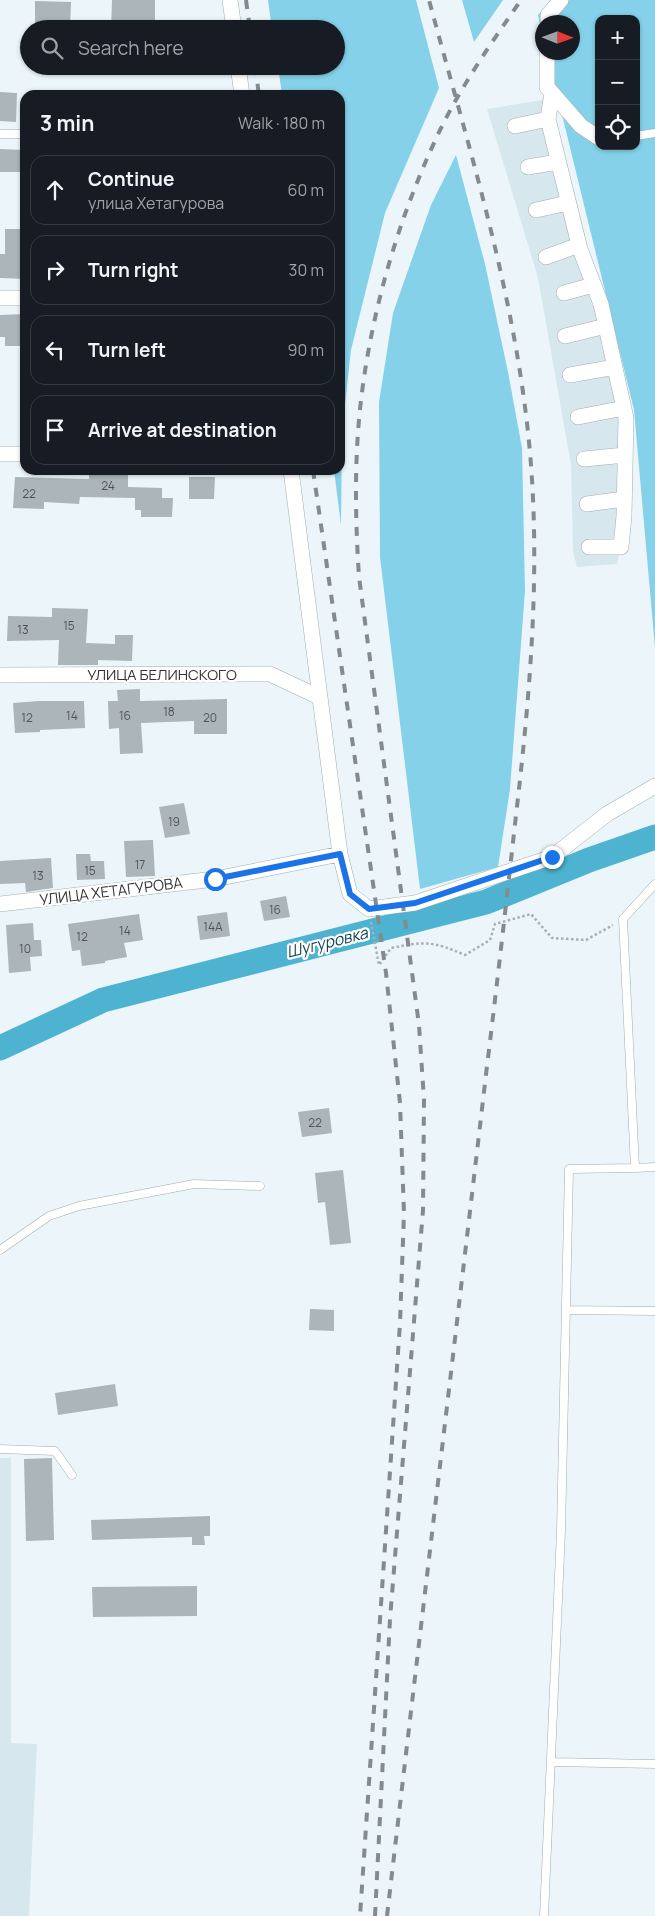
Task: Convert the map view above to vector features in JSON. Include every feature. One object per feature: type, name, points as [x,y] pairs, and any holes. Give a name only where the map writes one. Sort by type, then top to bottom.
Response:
[{"type":"street","points":[[230,0],[233,20]]},
{"type":"street","points":[[548,15],[561,0]]},
{"type":"street","points":[[547,60],[547,87],[581,126],[595,135]]},
{"type":"street","points":[[239,75],[241,90]]},
{"type":"street","points":[[552,93],[548,119],[579,245],[601,304],[626,418],[621,546],[589,547]]},
{"type":"street","points":[[515,126],[548,119]]},
{"type":"street","points":[[528,167],[558,162]]},
{"type":"street","points":[[536,210],[568,203]]},
{"type":"street","points":[[546,257],[579,245]]},
{"type":"street","points":[[564,293],[593,285]]},
{"type":"street","points":[[0,298],[20,298]]},
{"type":"street","points":[[565,336],[606,326]]},
{"type":"street","points":[[570,375],[615,367]]},
{"type":"street","points":[[578,417],[624,408]]},
{"type":"street","points":[[0,454],[20,454]]},
{"type":"street","points":[[584,459],[625,455]]},
{"type":"street","points":[[289,475],[340,854],[350,894],[369,909],[415,903],[552,857],[607,814],[655,786]]},
{"type":"street","points":[[587,504],[624,499]]},
{"type":"street","name":"УЛИЦА БЕЛИНСКОГО","points":[[0,675],[270,674],[319,697]]},
{"type":"street","name":"УЛИЦА ХЕТАГУРОВА","points":[[0,904],[215,879],[340,854]]},
{"type":"lane","points":[[640,135],[655,133]]},
{"type":"lane","points":[[0,134],[20,134]]},
{"type":"lane","points":[[635,1168],[623,919],[655,884]]},
{"type":"lane","points":[[544,1916],[561,1531],[568,1169],[655,1167]]},
{"type":"lane","points":[[0,1250],[48,1216],[79,1206],[194,1184],[260,1186]]},
{"type":"lane","points":[[566,1310],[655,1311]]},
{"type":"lane","points":[[0,1449],[55,1451],[72,1475]]},
{"type":"lane","points":[[552,1762],[655,1764]]},
{"type":"path","points":[[369,909],[379,965],[391,948],[417,942],[439,944],[465,955],[490,940],[495,924],[531,914],[552,938],[586,940],[623,919]]},
{"type":"shaded area","points":[[268,0],[416,0],[439,88],[385,213],[351,350],[345,405],[345,90],[281,90],[279,75],[345,75],[345,20],[271,20]]},
{"type":"shaded area","points":[[462,0],[503,0],[474,42]]},
{"type":"shaded area","points":[[551,0],[655,0],[655,648],[634,410],[549,60],[580,60],[580,15],[538,15]]},
{"type":"shaded area","points":[[548,99],[621,381],[621,547],[617,564],[577,567],[573,552],[571,465],[538,278],[487,109]]},
{"type":"shaded area","points":[[456,155],[485,264],[522,448],[525,591],[510,789],[498,867],[420,889],[380,557],[379,402],[393,313],[431,205]]},
{"type":"shaded area","points":[[335,475],[342,475],[341,525]]},
{"type":"shaded area","points":[[0,1458],[11,1458],[11,1743],[37,1744],[29,1916],[0,1916]]},
{"type":"building","points":[[112,0],[155,0],[155,20],[111,20]]},
{"type":"building","points":[[35,1],[71,2],[70,20],[35,20]]},
{"type":"building","points":[[0,92],[17,93],[16,122],[0,121]]},
{"type":"building","points":[[0,149],[20,150],[20,172],[0,172]]},
{"type":"building","points":[[5,229],[20,229],[20,279],[0,278],[0,254],[5,254]]},
{"type":"building","points":[[20,314],[20,346],[5,346],[5,337],[0,337],[0,315]]},
{"type":"building","points":[[89,475],[128,475],[128,487],[162,488],[162,498],[173,498],[172,517],[141,517],[141,510],[135,510],[135,498],[80,497],[79,504],[44,502],[44,509],[13,508],[15,477],[89,479]]},
{"type":"building","points":[[189,477],[215,477],[214,499],[189,499]]},
{"type":"building","points":[[52,608],[88,609],[86,643],[115,644],[115,635],[133,635],[132,661],[98,660],[98,665],[58,665],[59,640],[7,641],[8,616],[52,617]]},
{"type":"building","points":[[140,689],[140,701],[227,699],[227,734],[194,734],[194,721],[141,723],[143,753],[120,754],[119,728],[109,729],[108,701],[118,701],[117,690]]},
{"type":"building","points":[[84,701],[85,728],[15,733],[13,703]]},
{"type":"building","points":[[184,803],[190,834],[165,838],[159,807]]},
{"type":"building","points":[[153,840],[155,876],[126,877],[124,841]]},
{"type":"building","points":[[76,854],[90,854],[91,861],[104,861],[105,879],[77,880]]},
{"type":"building","points":[[51,858],[53,888],[26,892],[25,883],[0,884],[0,861]]},
{"type":"building","points":[[286,896],[290,917],[264,921],[260,901]]},
{"type":"building","points":[[227,912],[230,936],[200,940],[197,916]]},
{"type":"building","points":[[139,914],[143,940],[124,943],[127,957],[105,961],[105,963],[82,966],[80,950],[72,951],[68,924]]},
{"type":"building","points":[[33,923],[34,940],[41,940],[42,956],[30,957],[31,971],[9,973],[6,925]]},
{"type":"building","points":[[329,1108],[332,1133],[302,1137],[298,1112]]},
{"type":"building","points":[[343,1170],[351,1243],[330,1245],[325,1202],[318,1203],[315,1173]]},
{"type":"building","points":[[310,1309],[334,1310],[334,1331],[309,1330]]},
{"type":"building","points":[[115,1384],[118,1406],[58,1415],[55,1393]]},
{"type":"building","points":[[52,1458],[54,1540],[26,1541],[24,1459]]},
{"type":"building","points":[[210,1516],[210,1536],[204,1536],[205,1545],[192,1545],[192,1537],[92,1540],[91,1520]]},
{"type":"building","points":[[197,1586],[197,1616],[93,1617],[92,1587]]},
{"type":"waterway","name":"Шугуровка","points":[[0,1048],[103,1000],[486,902],[589,860],[655,837]]},
{"type":"railway","points":[[246,0],[249,20]]},
{"type":"railway","points":[[387,1916],[520,779],[529,689],[534,600],[531,465],[516,347],[491,230],[429,0]]},
{"type":"railway","points":[[375,1916],[390,1619],[423,1210],[424,1100],[419,1025],[359,577],[356,508],[356,461],[359,415],[374,322],[382,288],[403,219],[444,122],[462,90],[521,0]]},
{"type":"railway","points":[[256,75],[258,90]]},
{"type":"railway","points":[[314,475],[386,973],[400,1103],[404,1213],[400,1323],[360,1916]]},
{"type":"route","points":[[215,879],[340,854],[350,894],[369,909],[415,903],[552,857]]}]
